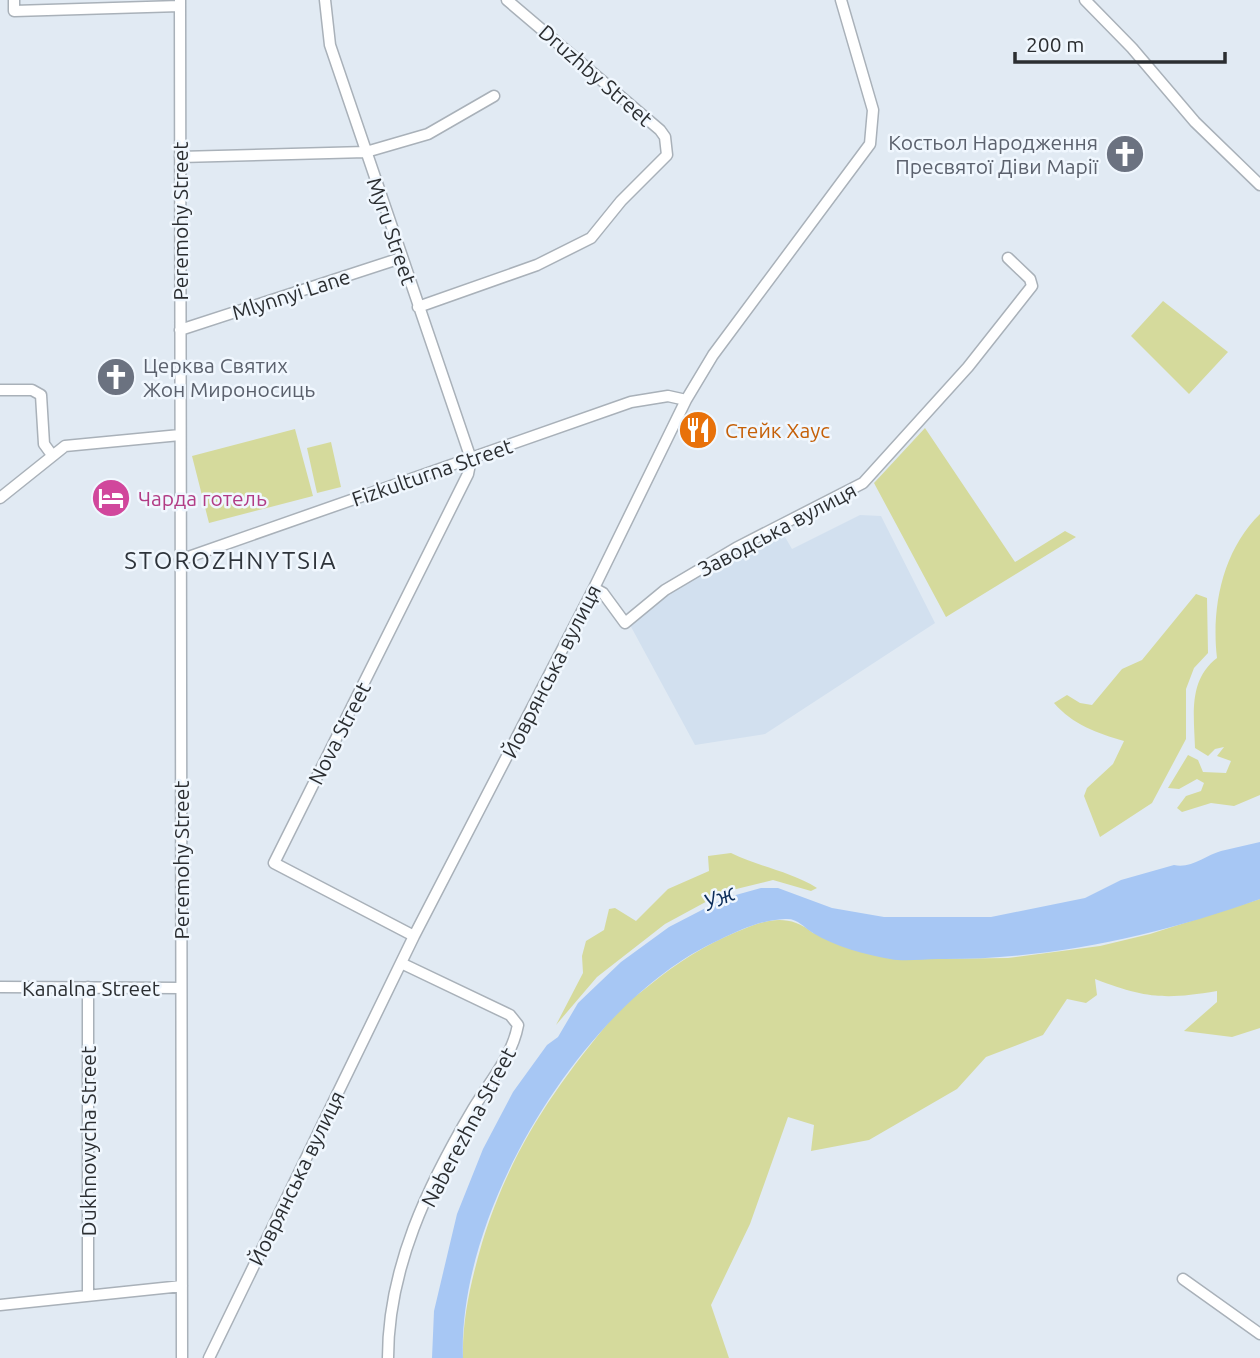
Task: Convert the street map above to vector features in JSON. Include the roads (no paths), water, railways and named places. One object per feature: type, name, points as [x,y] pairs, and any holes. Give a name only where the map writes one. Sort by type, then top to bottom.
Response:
[{"type":"street","name":"Peremohy Street","points":[[14,0],[14,11],[180,3],[182,1358]]},
{"type":"street","name":"Myru Street","points":[[325,0],[330,45],[471,459]]},
{"type":"street","name":"Druzhby Street","points":[[418,307],[537,265],[591,238],[621,201],[667,155],[665,137],[660,130],[507,0]]},
{"type":"street","name":"Йоврянська вулиця","points":[[209,1358],[414,936],[594,588],[686,400],[713,355],[870,144],[873,110],[841,0]]},
{"type":"street","points":[[1085,0],[1132,48],[1195,122],[1260,185]]},
{"type":"street","points":[[180,157],[366,152],[428,134],[494,96]]},
{"type":"street","name":"Mlynnyi Lane","points":[[180,330],[401,258]]},
{"type":"street","name":"Заводська вулиця","points":[[594,588],[603,593],[625,623],[677,583],[863,483],[968,367],[1029,290],[1030,279],[1008,258]]},
{"type":"street","points":[[0,390],[32,390],[41,395],[44,444],[52,455]]},
{"type":"street","name":"Fizkulturna Street","points":[[180,560],[631,402],[668,396],[686,400]]},
{"type":"street","points":[[0,498],[65,446],[180,435]]},
{"type":"street","name":"Nova Street","points":[[414,936],[274,863],[462,486],[471,459]]},
{"type":"street","name":"Naberezhna Street","points":[[388,1358],[391,1302],[399,1265],[433,1187],[472,1111],[512,1046],[518,1025],[510,1014],[401,963]]},
{"type":"street","name":"Dukhnovycha Street","points":[[88,986],[88,1296]]},
{"type":"street","name":"Kanalna Street","points":[[0,987],[181,988]]},
{"type":"street","points":[[1183,1279],[1260,1334]]},
{"type":"street","points":[[0,1305],[182,1286]]},
{"type":"water","points":[[1260,842],[1260,899],[1142,935],[1021,955],[896,960],[840,946],[821,938],[797,921],[785,919],[759,923],[735,933],[669,969],[621,1010],[577,1060],[538,1116],[506,1177],[481,1239],[467,1300],[463,1358],[432,1358],[434,1311],[457,1214],[483,1149],[513,1092],[547,1045],[558,1037],[578,1003],[621,962],[669,927],[725,898],[761,888],[778,888],[832,908],[884,917],[991,917],[1085,898],[1121,880],[1174,865],[1186,865],[1221,851]]},
{"type":"place","name":"Костьол Народження Пресвятої Діви Марії","points":[[1125,154]]},
{"type":"place","name":"Церква Святих Жон Мироносиць","points":[[116,377]]},
{"type":"place","name":"Стейк Хаус","points":[[698,430]]},
{"type":"place","name":"Чарда готель","points":[[111,498]]},
{"type":"district","name":"STOROZHNYTSIA","points":[[231,560]]},
{"type":"water label","name":"Уж","points":[[719,897]]}]
